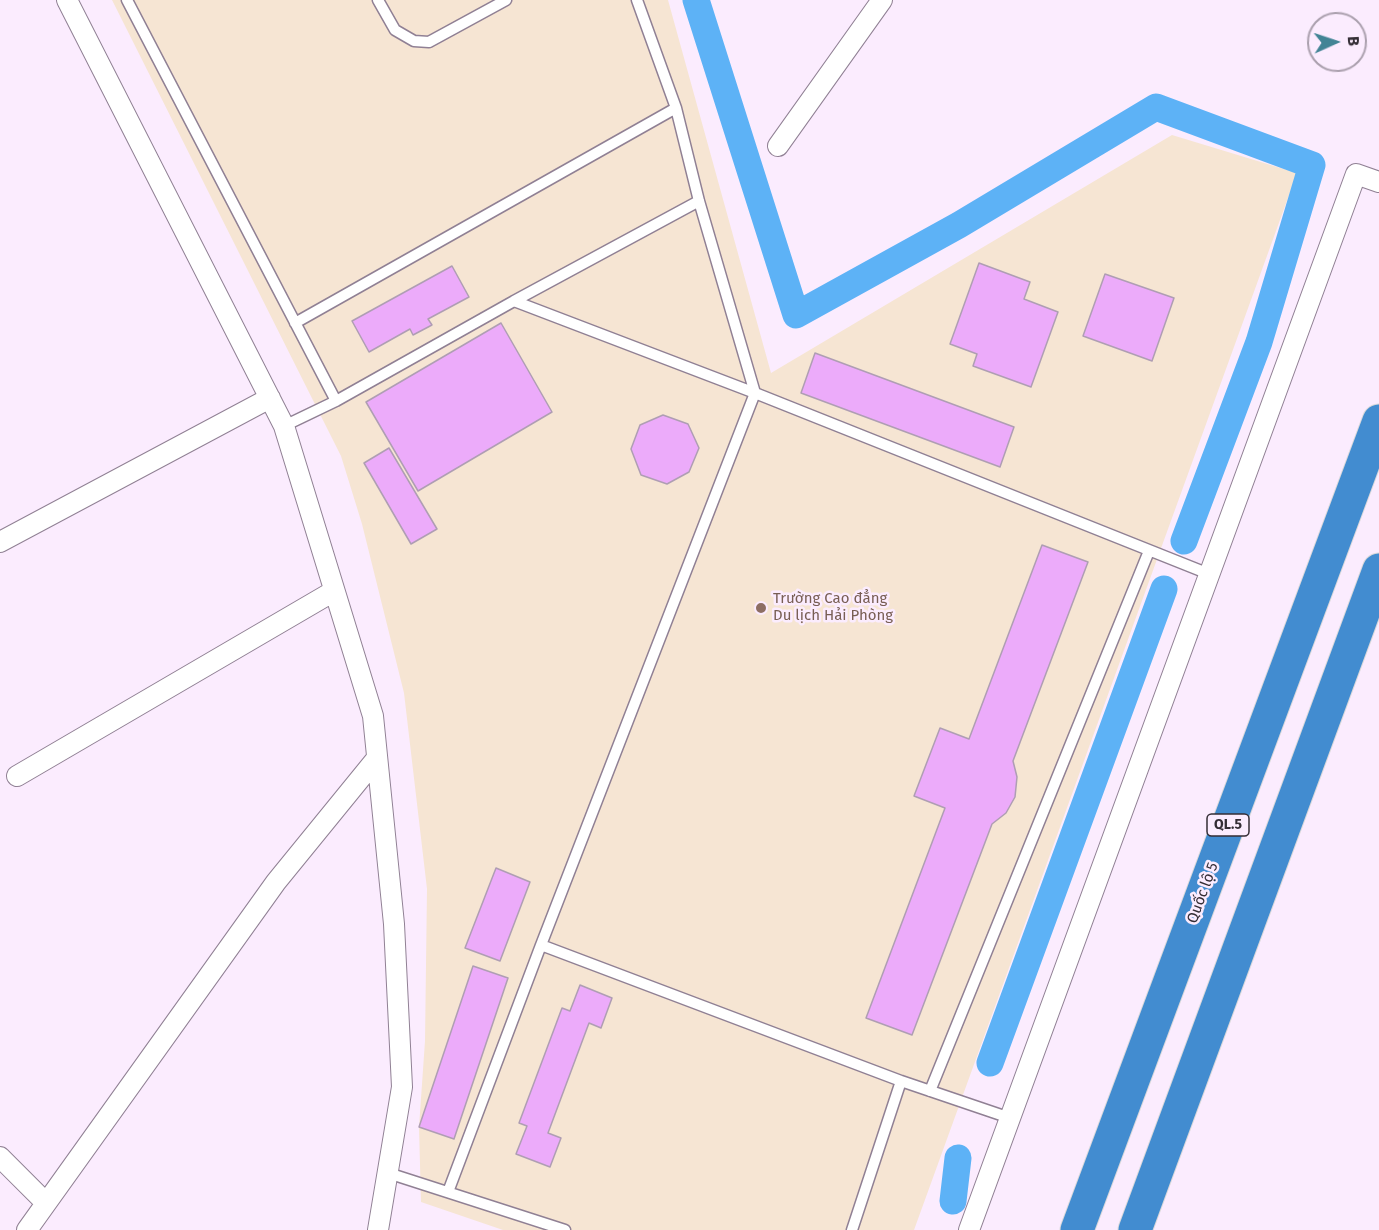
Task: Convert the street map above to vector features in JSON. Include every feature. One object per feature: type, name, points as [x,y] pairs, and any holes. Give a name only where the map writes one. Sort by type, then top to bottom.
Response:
[{"type":"highway","name":"Quốc lộ 5","points":[[1077,1230],[1379,421]]},
{"type":"highway","points":[[1135,1230],[1379,570]]},
{"type":"street","points":[[67,0],[284,426],[373,716],[394,924],[402,1087],[378,1230]]},
{"type":"street","points":[[778,146],[882,0]]},
{"type":"street","points":[[969,1230],[1356,174],[1379,182]]},
{"type":"street","points":[[0,542],[270,398]]},
{"type":"street","points":[[17,776],[334,591]]},
{"type":"street","points":[[27,1230],[276,882],[377,758]]},
{"type":"street","points":[[0,1157],[46,1203]]},
{"type":"lane","points":[[128,0],[336,401]]},
{"type":"lane","points":[[378,0],[395,30],[414,41],[429,42],[506,0]]},
{"type":"lane","points":[[448,1191],[755,393],[699,201],[676,108],[637,0]]},
{"type":"lane","points":[[295,323],[676,108]]},
{"type":"lane","points":[[284,426],[336,401],[699,201]]},
{"type":"lane","points":[[514,301],[755,393],[1209,574]]},
{"type":"lane","points":[[930,1091],[1149,551]]},
{"type":"lane","points":[[541,945],[901,1081],[1010,1118]]},
{"type":"lane","points":[[852,1230],[901,1081]]},
{"type":"lane","points":[[388,1173],[565,1230]]},
{"type":"shaded area","name":"Trường Cao đẳng Du lịch Hải Phòng","points":[[112,0],[668,0],[771,373],[1172,135],[1297,173],[914,1230],[503,1230],[421,1202],[419,1127],[425,1041],[427,889],[404,693],[362,524],[341,456]]},
{"type":"building","points":[[979,263],[1030,282],[1024,299],[1058,312],[1031,387],[973,366],[977,354],[950,344]]},
{"type":"building","points":[[452,266],[469,297],[428,319],[432,325],[413,335],[410,329],[369,352],[352,321]]},
{"type":"building","points":[[1105,274],[1174,298],[1152,361],[1083,336]]},
{"type":"building","points":[[501,323],[552,412],[418,491],[366,402]]},
{"type":"building","points":[[815,353],[1014,427],[1000,467],[801,393]]},
{"type":"building","points":[[663,415],[688,424],[699,448],[689,472],[667,484],[641,475],[631,449],[640,425]]},
{"type":"building","points":[[389,448],[437,529],[411,544],[364,463]]},
{"type":"building","points":[[1042,545],[1088,562],[1013,761],[1017,777],[1015,797],[1006,813],[992,824],[912,1035],[866,1018],[945,808],[914,796],[940,728],[969,739]]},
{"type":"building","points":[[496,868],[530,882],[500,961],[465,948]]},
{"type":"building","points":[[473,966],[508,978],[454,1139],[419,1127]]},
{"type":"building","points":[[580,985],[612,998],[601,1028],[589,1023],[548,1133],[561,1138],[550,1167],[516,1154],[527,1126],[519,1123],[562,1008],[570,1011]]},
{"type":"waterway","points":[[696,0],[796,315],[959,225],[1156,107],[1312,165],[1259,342],[1184,541]]},
{"type":"waterway","points":[[990,1063],[1164,589]]},
{"type":"waterway","points":[[953,1201],[958,1158]]},
{"type":"place","name":"Trường Cao đẳng Du lịch Hải Phòng","points":[[761,608]]}]
